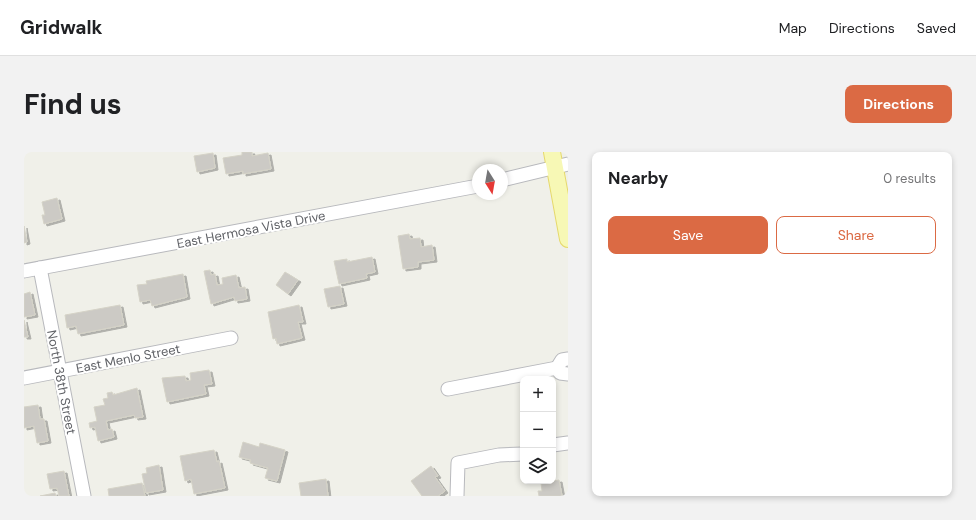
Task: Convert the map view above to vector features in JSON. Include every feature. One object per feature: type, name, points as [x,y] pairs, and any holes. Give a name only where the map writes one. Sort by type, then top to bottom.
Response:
[{"type":"main road","points":[[558,161],[568,239]]},
{"type":"street","points":[[508,178],[558,161]]},
{"type":"street","name":"East Hermosa Vista Drive","points":[[24,271],[472,187]]},
{"type":"street","name":"North 38th Street","points":[[40,268],[84,496]]},
{"type":"street","name":"East Menlo Street","points":[[24,378],[231,338]]},
{"type":"street","points":[[448,389],[562,371],[562,360],[568,359]]},
{"type":"street","points":[[556,445],[568,443]]},
{"type":"street","points":[[457,496],[458,463],[499,455],[520,454]]},
{"type":"building","points":[[242,152],[252,152],[252,156],[268,153],[271,169],[243,174],[243,171],[226,174],[223,158],[242,155]]},
{"type":"building","points":[[213,153],[215,168],[197,172],[194,156]]},
{"type":"building","points":[[57,198],[62,219],[44,224],[42,215],[45,215],[42,202]]},
{"type":"building","points":[[24,226],[27,242],[24,243]]},
{"type":"building","points":[[409,234],[410,239],[420,238],[421,247],[432,245],[434,260],[418,262],[418,267],[403,269],[398,236]]},
{"type":"building","points":[[372,257],[375,272],[366,274],[367,278],[339,284],[334,261],[347,259],[347,262]]},
{"type":"building","points":[[210,270],[211,275],[215,274],[217,285],[223,284],[222,278],[236,275],[239,288],[245,287],[247,299],[235,301],[234,297],[211,304],[204,271]]},
{"type":"building","points":[[285,272],[298,280],[288,294],[276,285]]},
{"type":"building","points":[[183,274],[187,297],[152,306],[150,300],[140,302],[137,285],[147,284],[146,281]]},
{"type":"building","points":[[340,286],[344,304],[328,307],[324,289]]},
{"type":"building","points":[[30,292],[35,315],[24,317],[24,294]]},
{"type":"building","points":[[120,305],[124,325],[78,334],[76,326],[67,328],[65,315]]},
{"type":"building","points":[[299,305],[303,322],[298,322],[302,338],[277,344],[276,338],[273,339],[268,312]]},
{"type":"building","points":[[24,320],[28,337],[24,337]]},
{"type":"building","points":[[209,370],[212,384],[204,385],[206,394],[167,402],[162,378],[185,376],[186,381],[191,380],[190,373]]},
{"type":"building","points":[[137,388],[143,417],[135,418],[134,415],[106,421],[108,430],[112,429],[114,437],[98,441],[95,427],[90,428],[89,423],[97,421],[94,407],[105,405],[103,399],[108,398],[107,393],[112,392],[113,395]]},
{"type":"building","points":[[38,405],[40,419],[44,419],[48,441],[37,443],[34,426],[24,428],[24,407]]},
{"type":"building","points":[[243,442],[259,447],[260,443],[285,450],[277,481],[265,478],[268,468],[250,463],[251,460],[239,457]]},
{"type":"building","points":[[214,450],[217,462],[219,461],[225,488],[194,494],[191,479],[185,481],[180,456]]},
{"type":"building","points":[[159,465],[163,490],[146,493],[142,474],[147,473],[146,468]]},
{"type":"building","points":[[431,466],[438,476],[435,477],[445,491],[438,496],[422,496],[411,481]]},
{"type":"building","points":[[64,471],[69,496],[59,496],[57,488],[50,489],[47,474]]},
{"type":"building","points":[[326,479],[328,496],[301,496],[299,483]]},
{"type":"building","points":[[556,480],[559,480],[562,496],[539,496],[538,491],[542,491],[541,484],[556,484]]},
{"type":"building","points":[[142,483],[145,496],[109,496],[108,489]]},
{"type":"building","points":[[55,493],[56,496],[40,496]]}]
